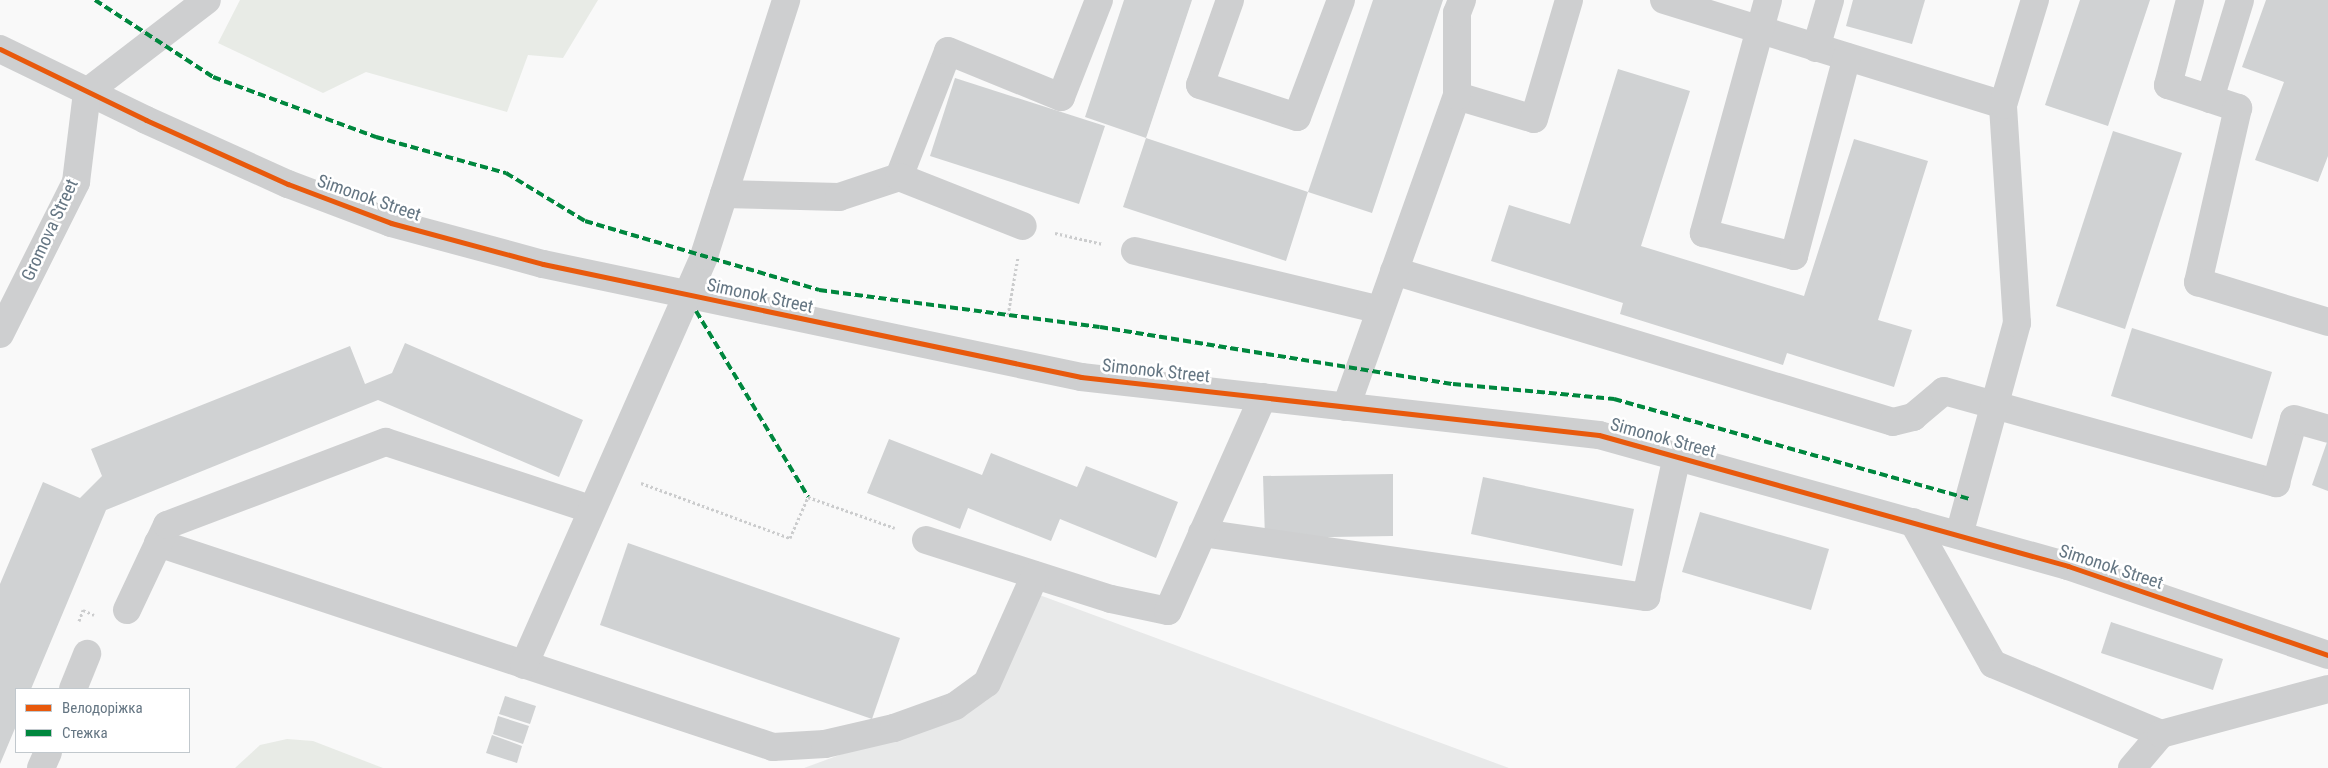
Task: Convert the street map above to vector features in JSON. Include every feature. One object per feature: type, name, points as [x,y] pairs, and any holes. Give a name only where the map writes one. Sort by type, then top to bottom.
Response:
[{"type":"street","points":[[87,92],[207,0]]},
{"type":"street","points":[[524,665],[590,509],[704,256],[786,0]]},
{"type":"street","points":[[899,177],[948,52],[1061,97],[1100,0]]},
{"type":"street","points":[[1230,0],[1200,85],[1297,117],[1341,0]]},
{"type":"street","points":[[1346,407],[1457,96],[1457,13],[1462,0]]},
{"type":"street","points":[[1457,96],[1534,119],[1568,0]]},
{"type":"street","points":[[1664,0],[2003,105]]},
{"type":"street","points":[[1768,0],[1704,232],[1794,256],[1848,57]]},
{"type":"street","points":[[1816,48],[1830,0]]},
{"type":"street","points":[[1959,535],[2016,323],[2003,105],[2035,0]]},
{"type":"street","points":[[2190,0],[2168,85],[2238,108],[2198,282],[2328,322]]},
{"type":"street","points":[[2210,99],[2240,0]]},
{"type":"street","name":"Simonok Street","points":[[0,49],[87,92],[279,180],[391,223],[544,264],[1081,377],[1599,435],[2068,566],[2328,655]]},
{"type":"street","name":"Gromova Street","points":[[0,334],[76,182],[87,92]]},
{"type":"street","points":[[724,194],[839,197],[899,177],[1024,226]]},
{"type":"street","points":[[1135,251],[1380,310]]},
{"type":"street","points":[[1394,271],[1893,422],[1913,417],[1944,391],[2276,483],[2294,419],[2328,429]]},
{"type":"street","points":[[926,540],[1111,599],[1168,611],[1263,397]]},
{"type":"street","points":[[127,610],[167,525],[386,442],[590,509]]},
{"type":"street","points":[[1202,533],[1646,596],[1678,456]]},
{"type":"street","points":[[1913,522],[1993,664],[2161,734]]},
{"type":"street","points":[[158,543],[773,748],[825,744],[894,728],[956,706],[987,683],[1035,575]]},
{"type":"street","points":[[73,688],[87,654]]},
{"type":"street","points":[[2132,768],[2161,734],[2328,689]]},
{"type":"street","points":[[42,768],[48,753]]},
{"type":"path","points":[[1008,315],[1024,226],[1135,251]]},
{"type":"path","points":[[608,470],[790,538],[808,497],[926,540]]},
{"type":"shaded area","points":[[240,0],[598,0],[563,58],[528,55],[507,112],[366,72],[323,93],[218,43]]},
{"type":"shaded area","points":[[1034,593],[1509,768],[804,768],[986,701]]},
{"type":"shaded area","points":[[287,739],[313,741],[383,768],[235,768],[260,745]]},
{"type":"building","points":[[1124,0],[1192,0],[1146,138],[1085,117]]},
{"type":"building","points":[[1373,0],[1443,0],[1372,213],[1308,192]]},
{"type":"building","points":[[1853,0],[1925,0],[1912,44],[1846,26]]},
{"type":"building","points":[[2080,0],[2150,0],[2108,126],[2045,105]]},
{"type":"building","points":[[2266,0],[2328,0],[2328,156],[2318,182],[2255,160],[2284,82],[2242,67]]},
{"type":"building","points":[[1618,69],[1690,91],[1641,246],[1804,296],[1854,139],[1928,161],[1878,320],[1912,330],[1894,387],[1787,353],[1783,365],[1620,314],[1623,303],[1491,261],[1509,205],[1570,224]]},
{"type":"building","points":[[955,78],[1105,126],[1079,204],[930,156]]},
{"type":"building","points":[[2113,131],[2182,153],[2125,329],[2056,306]]},
{"type":"building","points":[[1146,138],[1308,192],[1286,261],[1123,207]]},
{"type":"building","points":[[2132,328],[2272,372],[2252,439],[2111,396]]},
{"type":"building","points":[[405,343],[583,420],[559,477],[378,400],[106,510],[31,688],[15,688],[15,728],[0,764],[0,584],[43,482],[80,498],[102,476],[91,449],[350,346],[365,384],[392,373]]},
{"type":"building","points":[[889,439],[982,475],[991,453],[1077,487],[1086,466],[1178,502],[1156,558],[1060,519],[1051,541],[968,508],[960,529],[867,493]]},
{"type":"building","points":[[2328,442],[2328,491],[2312,485]]},
{"type":"building","points":[[1393,474],[1393,536],[1265,538],[1263,476]]},
{"type":"building","points":[[1483,477],[1634,509],[1622,566],[1471,534]]},
{"type":"building","points":[[1700,512],[1829,549],[1811,610],[1682,572]]},
{"type":"building","points":[[628,543],[900,638],[872,719],[600,625]]},
{"type":"building","points":[[2111,622],[2223,659],[2213,690],[2101,653]]},
{"type":"building","points":[[505,696],[536,706],[530,724],[499,714]]},
{"type":"building","points":[[498,716],[529,726],[523,744],[493,734]]},
{"type":"building","points":[[492,735],[522,746],[517,763],[486,753]]},
{"type":"marked path","points":[[95,0],[213,77],[376,137],[506,173],[585,221],[819,290],[1100,327],[1453,384],[1614,399],[1969,499]]},
{"type":"marked path","points":[[696,311],[808,497]]},
{"type":"cycle path","points":[[0,49],[146,120],[288,184],[391,223],[543,264],[1081,377],[1599,435],[2068,566],[2328,655]]}]
